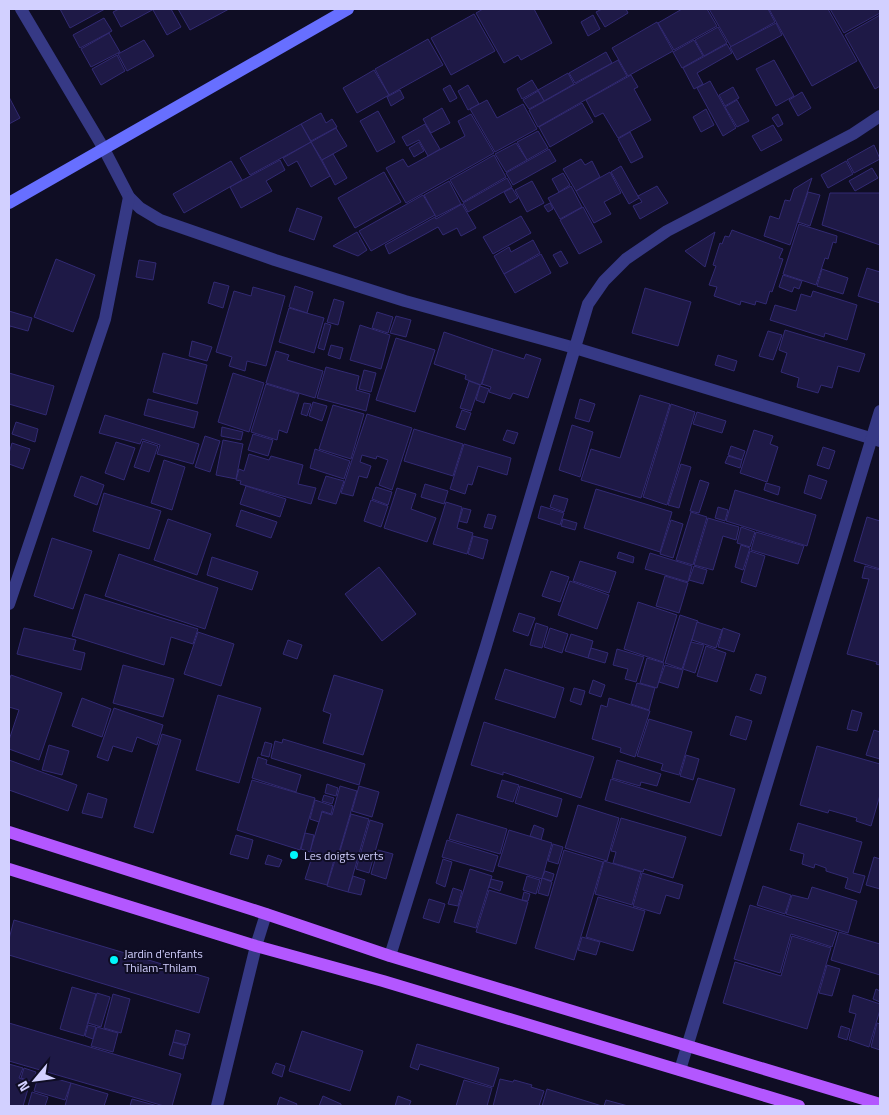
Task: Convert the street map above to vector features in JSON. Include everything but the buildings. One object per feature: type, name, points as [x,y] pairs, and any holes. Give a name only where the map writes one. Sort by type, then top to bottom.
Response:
[{"type":"main road","points":[[9,832],[266,914],[390,956],[880,1104]]},
{"type":"main road","points":[[9,869],[256,946],[392,984],[799,1106]]},
{"type":"street","points":[[21,9],[104,149],[129,197],[140,208],[160,220],[275,260],[405,301],[575,348],[876,440]]},
{"type":"street","points":[[9,203],[348,9]]},
{"type":"street","points":[[390,956],[486,646],[588,304],[604,281],[626,259],[667,231],[853,134],[880,116]]},
{"type":"street","points":[[9,604],[105,319],[129,197]]},
{"type":"street","points":[[680,1070],[876,440],[880,411]]},
{"type":"street","points":[[216,1106],[256,946],[266,914]]},
{"type":"place","name":"Les doigts verts","points":[[294,855]]},
{"type":"place","name":"Jardin d'enfants Thilam-Thilam","points":[[114,960]]}]
